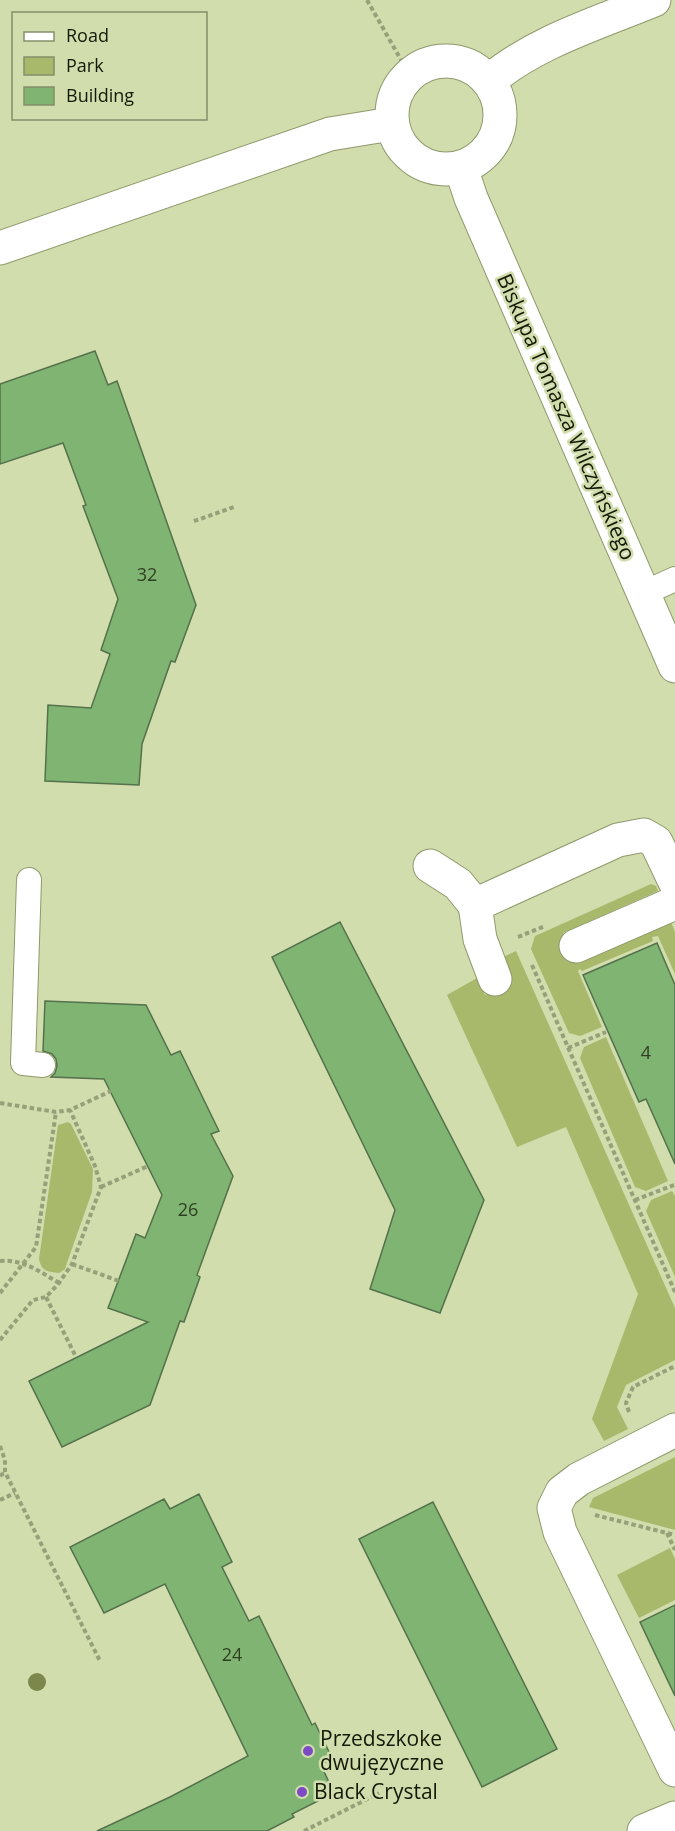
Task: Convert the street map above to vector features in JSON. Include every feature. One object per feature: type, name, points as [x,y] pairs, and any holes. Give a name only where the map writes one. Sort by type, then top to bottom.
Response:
[{"type":"street","points":[[489,81],[518,59],[589,26],[654,0]]},
{"type":"street","points":[[442,60],[460,62],[476,69],[489,81],[498,97],[501,114],[498,132],[490,148],[477,159],[461,168],[442,170],[424,165],[409,156],[397,141],[391,124],[391,106],[398,89],[409,74],[424,64],[442,60]]},
{"type":"street","points":[[0,248],[330,134],[391,124]]},
{"type":"street","name":"Biskupa Tomasza Wilczyńskiego","points":[[461,168],[471,198],[675,666]]},
{"type":"street","points":[[475,905],[618,840],[645,835],[656,842],[675,882]]},
{"type":"street","points":[[430,867],[458,884],[475,905],[480,939],[495,979]]},
{"type":"street","points":[[576,946],[675,903]]},
{"type":"street","points":[[675,1430],[579,1479],[562,1492],[554,1508],[560,1532],[675,1770]]},
{"type":"street","points":[[644,1831],[675,1818]]},
{"type":"lane","points":[[644,593],[675,579]]},
{"type":"lane","points":[[29,880],[23,1063],[43,1065]]},
{"type":"path","points":[[367,0],[409,74]]},
{"type":"path","points":[[194,521],[234,507]]},
{"type":"path","points":[[519,937],[524,947]]},
{"type":"path","points":[[528,957],[675,1292]]},
{"type":"path","points":[[568,1048],[606,1032]]},
{"type":"path","points":[[0,1103],[57,1112],[70,1110],[111,1091]]},
{"type":"path","points":[[0,1340],[33,1300],[46,1297],[72,1264],[100,1187],[95,1166],[70,1110]]},
{"type":"path","points":[[0,1293],[36,1247],[57,1112]]},
{"type":"path","points":[[100,1187],[148,1166]]},
{"type":"path","points":[[635,1200],[674,1185]]},
{"type":"path","points":[[0,1261],[10,1260],[24,1263],[59,1283]]},
{"type":"path","points":[[72,1264],[119,1281]]},
{"type":"path","points":[[46,1297],[76,1357]]},
{"type":"path","points":[[644,1446],[626,1402],[633,1387],[675,1366]]},
{"type":"path","points":[[0,1446],[5,1472],[100,1661]]},
{"type":"path","points":[[0,1476],[5,1472]]},
{"type":"path","points":[[0,1500],[15,1493]]},
{"type":"path","points":[[591,1514],[675,1534]]},
{"type":"path","points":[[667,1532],[675,1550]]},
{"type":"path","points":[[304,1831],[379,1793]]},
{"type":"green space","points":[[651,884],[656,886],[658,891],[563,933],[578,963],[671,922],[675,932],[675,974],[658,936],[652,937],[653,941],[582,971],[580,969],[578,971],[602,1027],[580,1036],[569,1033],[531,949],[535,936]]},
{"type":"green space","points":[[516,951],[675,1308],[675,1360],[626,1385],[617,1407],[628,1429],[604,1441],[592,1419],[638,1294],[566,1127],[517,1147],[447,995],[477,978],[485,995],[509,984],[499,959]]},
{"type":"green space","points":[[606,1037],[668,1181],[646,1191],[635,1187],[580,1058],[584,1047]]},
{"type":"green space","points":[[68,1122],[93,1169],[92,1192],[65,1269],[59,1273],[46,1270],[41,1266],[39,1259],[58,1125]]},
{"type":"green space","points":[[672,1191],[675,1196],[675,1277],[646,1211],[651,1200]]},
{"type":"green space","points":[[675,1457],[675,1530],[589,1507],[593,1498]]},
{"type":"green space","points":[[670,1548],[675,1559],[675,1600],[639,1618],[617,1575]]},
{"type":"building","points":[[95,351],[108,385],[117,381],[196,605],[175,662],[171,661],[142,744],[139,785],[45,781],[48,705],[91,708],[110,654],[101,650],[118,599],[83,506],[86,505],[63,443],[0,464],[0,384]]},
{"type":"building","points":[[340,922],[484,1200],[440,1313],[370,1289],[395,1210],[272,957]]},
{"type":"building","points":[[657,943],[675,985],[675,1164],[646,1099],[639,1102],[583,975]]},
{"type":"building","points":[[45,1001],[146,1005],[171,1055],[180,1051],[219,1131],[211,1134],[233,1176],[197,1275],[200,1277],[184,1322],[180,1321],[150,1405],[62,1447],[29,1381],[148,1322],[108,1308],[136,1234],[145,1238],[162,1195],[104,1079],[51,1077],[57,1066],[52,1054],[43,1051]]},
{"type":"building","points":[[199,1494],[232,1562],[222,1567],[249,1621],[259,1616],[312,1725],[315,1723],[332,1758],[321,1765],[334,1793],[292,1814],[294,1817],[267,1831],[97,1831],[170,1797],[248,1756],[165,1584],[104,1613],[70,1547],[164,1499],[170,1509]]},
{"type":"building","points":[[433,1502],[557,1749],[482,1787],[359,1539]]},
{"type":"building","points":[[675,1605],[675,1696],[640,1622]]},
{"type":"place","name":"Przedszkoke dwujęzyczne","points":[[308,1751]]},
{"type":"place","name":"Black Crystal","points":[[302,1792]]}]
